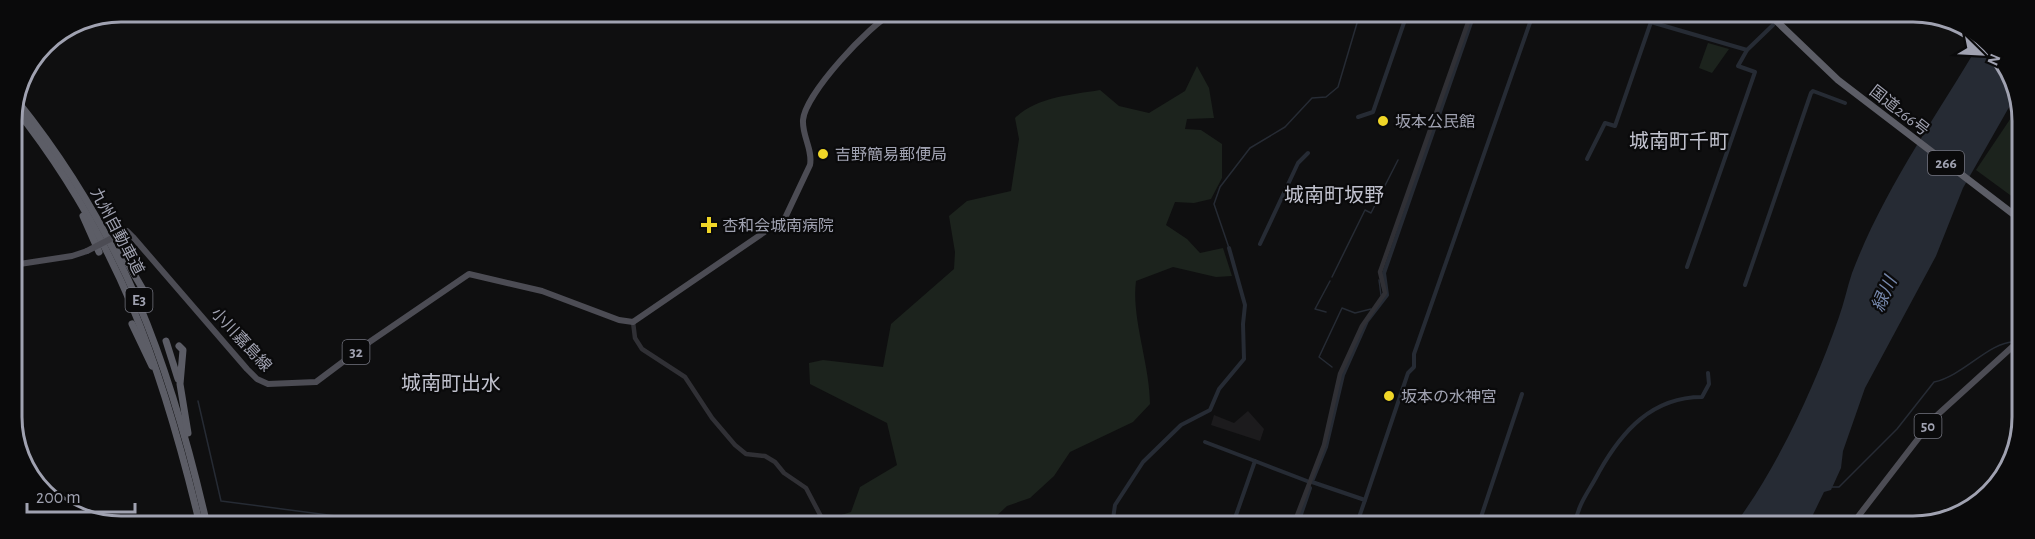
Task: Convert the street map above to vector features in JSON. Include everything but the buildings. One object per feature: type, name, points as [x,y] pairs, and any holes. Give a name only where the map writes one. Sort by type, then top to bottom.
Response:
[{"type":"highway","name":"国道266号","points":[[1777,22],[1817,62],[2012,213]]},
{"type":"highway","name":"九州自動車道","points":[[24,111],[106,232],[146,315],[165,368],[201,516]]},
{"type":"highway","name":"九州自動車道","points":[[23,119],[72,183]]},
{"type":"highway","points":[[72,183],[99,252]]},
{"type":"highway","points":[[72,183],[145,293]]},
{"type":"highway","points":[[132,324],[156,374],[185,448]]},
{"type":"highway","points":[[166,341],[180,384]]},
{"type":"highway","points":[[179,346],[183,350],[180,384],[185,448]]},
{"type":"main road","points":[[633,322],[784,218],[810,165],[811,158],[803,131],[807,107],[857,42],[878,22]]},
{"type":"main road","name":"小川嘉島線","points":[[23,264],[72,256],[127,231],[247,369],[257,379],[268,384],[316,382],[368,343],[470,274],[542,291],[619,320],[633,322]]},
{"type":"main road","name":"50","points":[[1859,516],[1935,418],[2012,347]]},
{"type":"street","points":[[1297,516],[1324,446],[1340,374],[1362,326],[1385,293],[1380,272],[1468,22]]},
{"type":"street","points":[[633,322],[635,338],[642,349],[685,377],[712,418],[735,445],[746,454],[765,456],[775,462],[783,473],[806,488],[821,516]]},
{"type":"shaded area","points":[[1708,43],[1729,49],[1712,73],[1699,68]]},
{"type":"shaded area","points":[[1197,66],[1209,88],[1214,118],[1187,119],[1185,129],[1201,130],[1222,144],[1222,178],[1211,199],[1194,203],[1175,202],[1166,225],[1187,239],[1200,253],[1223,248],[1232,276],[1216,277],[1173,267],[1136,281],[1136,310],[1150,404],[1133,422],[1070,452],[1054,476],[1030,498],[1007,506],[996,516],[838,516],[851,512],[860,487],[897,465],[887,423],[810,384],[809,363],[823,360],[883,367],[891,324],[954,269],[955,252],[949,216],[967,201],[1011,191],[1019,139],[1015,118],[1024,111],[1033,105],[1054,98],[1100,90],[1119,106],[1149,113],[1185,91]]},
{"type":"shaded area","points":[[2012,117],[2012,196],[1976,170]]},
{"type":"shaded area","points":[[1248,411],[1264,429],[1260,441],[1211,425],[1214,415],[1234,423]]},
{"type":"water","name":"緑川","points":[[1978,46],[1999,72],[2011,105],[1963,188],[1936,256],[1865,388],[1843,451],[1841,468],[1831,490],[1824,492],[1812,516],[1741,516],[1780,453],[1807,398],[1819,371],[1852,273],[1865,242],[1912,154]]},
{"type":"waterway","points":[[1229,248],[1214,204],[1220,187],[1250,148],[1285,127],[1312,98],[1326,97],[1338,87],[1357,22]]},
{"type":"waterway","points":[[1358,117],[1373,112],[1404,22]]},
{"type":"waterway","points":[[1313,479],[1326,447],[1343,375],[1367,321],[1387,295],[1384,273],[1471,22]]},
{"type":"waterway","points":[[1365,500],[1408,373],[1414,367],[1414,354],[1530,22]]},
{"type":"waterway","points":[[1587,159],[1605,123],[1615,126],[1651,22],[1747,50]]},
{"type":"waterway","points":[[1687,267],[1755,72],[1738,66],[1747,50],[1773,25]]},
{"type":"waterway","points":[[1745,285],[1811,93],[1813,91],[1845,103]]},
{"type":"waterway","points":[[1260,244],[1298,163],[1308,153]]},
{"type":"waterway","points":[[1332,277],[1365,210],[1371,213],[1398,160]]},
{"type":"waterway","points":[[1113,516],[1115,505],[1143,462],[1181,425],[1210,410],[1219,389],[1244,359],[1245,305],[1229,248]]},
{"type":"waterway","points":[[1379,280],[1381,295]]},
{"type":"waterway","points":[[1326,312],[1315,309],[1330,281]]},
{"type":"waterway","points":[[1332,367],[1319,357],[1342,308],[1355,313],[1371,309]]},
{"type":"waterway","points":[[1832,487],[1839,487],[1897,429],[1934,382],[1945,379],[1995,347],[2012,342]]},
{"type":"waterway","points":[[1577,516],[1587,492],[1608,457],[1629,430],[1640,419],[1668,403],[1702,397],[1709,384],[1708,373]]},
{"type":"waterway","points":[[1481,516],[1522,394]]},
{"type":"waterway","points":[[198,401],[221,501],[336,516]]},
{"type":"waterway","points":[[1205,442],[1255,461]]},
{"type":"waterway","points":[[1236,516],[1255,461],[1307,481]]},
{"type":"waterway","points":[[1312,482],[1365,500],[1359,516]]},
{"type":"waterway","points":[[1300,516],[1310,488]]},
{"type":"place","name":"坂本公民館","points":[[1383,121]]},
{"type":"place","name":"吉野簡易郵便局","points":[[823,154]]},
{"type":"place","name":"杏和会城南病院","points":[[709,225]]},
{"type":"place","name":"坂本の水神宮","points":[[1389,396]]},
{"type":"district","name":"城南町千町","points":[[1679,141]]},
{"type":"district","name":"城南町坂野","points":[[1334,195]]},
{"type":"district","name":"城南町出水","points":[[451,383]]}]
